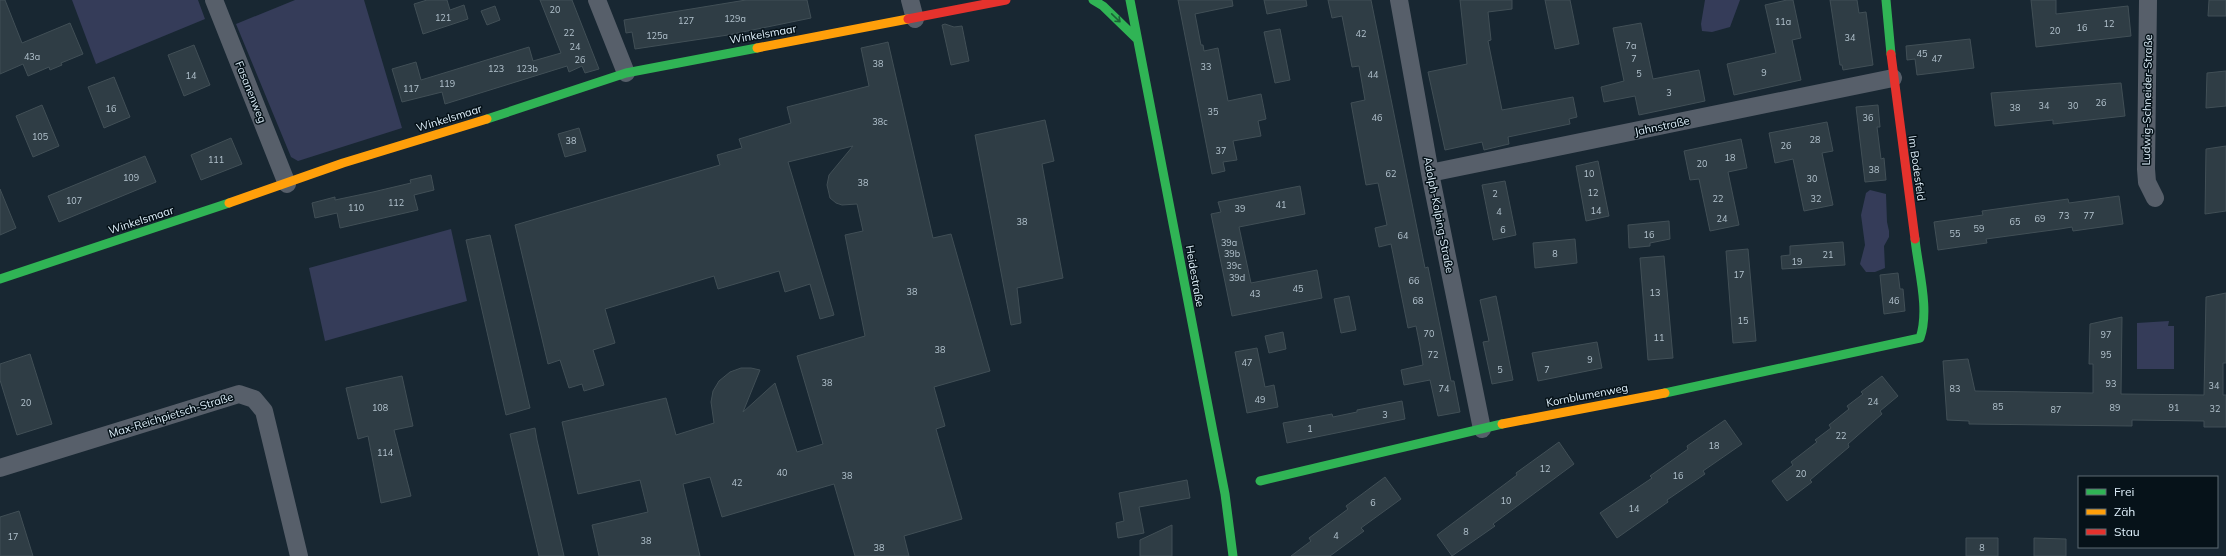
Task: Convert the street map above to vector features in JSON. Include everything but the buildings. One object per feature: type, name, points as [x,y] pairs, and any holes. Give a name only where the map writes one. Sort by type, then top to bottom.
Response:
[{"type":"street","name":"Fasanenweg","points":[[214,0],[287,184]]},
{"type":"street","points":[[597,0],[626,73]]},
{"type":"street","points":[[910,0],[915,19]]},
{"type":"street","name":"Winkelsmaar","points":[[0,279],[287,184],[343,163],[476,123],[626,73],[667,63],[915,19],[1006,0]]},
{"type":"street","points":[[1093,0],[1104,6],[1137,39]]},
{"type":"street","name":"Heidestraße","points":[[1130,0],[1231,534],[1233,556]]},
{"type":"street","name":"Adolph-Kolping-Straße","points":[[1399,0],[1430,173],[1482,429]]},
{"type":"street","name":"Im Bodesfeld","points":[[1886,0],[1894,78],[1924,310],[1924,327],[1920,338]]},
{"type":"street","name":"Ludwig-Schneider-Straße","points":[[2148,0],[2146,169],[2147,182],[2156,198]]},
{"type":"street","name":"Jahnstraße","points":[[1430,173],[1894,78]]},
{"type":"street","name":"Kornblumenweg","points":[[1260,481],[1482,429],[1704,385],[1920,338]]},
{"type":"street","name":"Max-Reichpietsch-Straße","points":[[0,468],[239,394],[254,399],[264,411],[299,556]]},
{"type":"street","points":[[1226,556],[1231,534]]},
{"type":"shaded area","points":[[72,0],[198,0],[205,19],[96,64]]},
{"type":"shaded area","points":[[295,0],[364,0],[402,128],[298,161],[291,157],[236,24]]},
{"type":"shaded area","points":[[1705,0],[1740,0],[1730,27],[1712,32],[1702,31],[1701,24]]},
{"type":"shaded area","points":[[1870,190],[1886,194],[1887,222],[1889,231],[1889,237],[1884,246],[1885,268],[1875,272],[1866,272],[1860,264],[1865,245],[1861,215],[1866,193]]},
{"type":"shaded area","points":[[451,229],[467,301],[325,341],[309,268]]},
{"type":"shaded area","points":[[2169,321],[2168,326],[2174,326],[2174,369],[2137,369],[2137,323]]},
{"type":"traffic: fast","points":[[1093,0],[1103,6],[1137,39]]},
{"type":"traffic: fast","points":[[1130,0],[1225,494],[1233,556]]},
{"type":"traffic: fast","points":[[1886,0],[1891,54]]},
{"type":"traffic: fast","points":[[487,119],[626,73],[757,48]]},
{"type":"traffic: fast","points":[[0,279],[229,203]]},
{"type":"traffic: fast","points":[[1665,393],[1920,338],[1923,327],[1924,302],[1915,239]]},
{"type":"traffic: fast","points":[[1260,481],[1502,424]]},
{"type":"traffic: slow","points":[[757,48],[908,19]]},
{"type":"traffic: slow","points":[[229,203],[343,163],[487,119]]},
{"type":"traffic: slow","points":[[1502,424],[1665,393]]},
{"type":"traffic: jam","points":[[908,19],[1006,0]]},
{"type":"traffic: jam","points":[[1891,54],[1915,239]]}]
